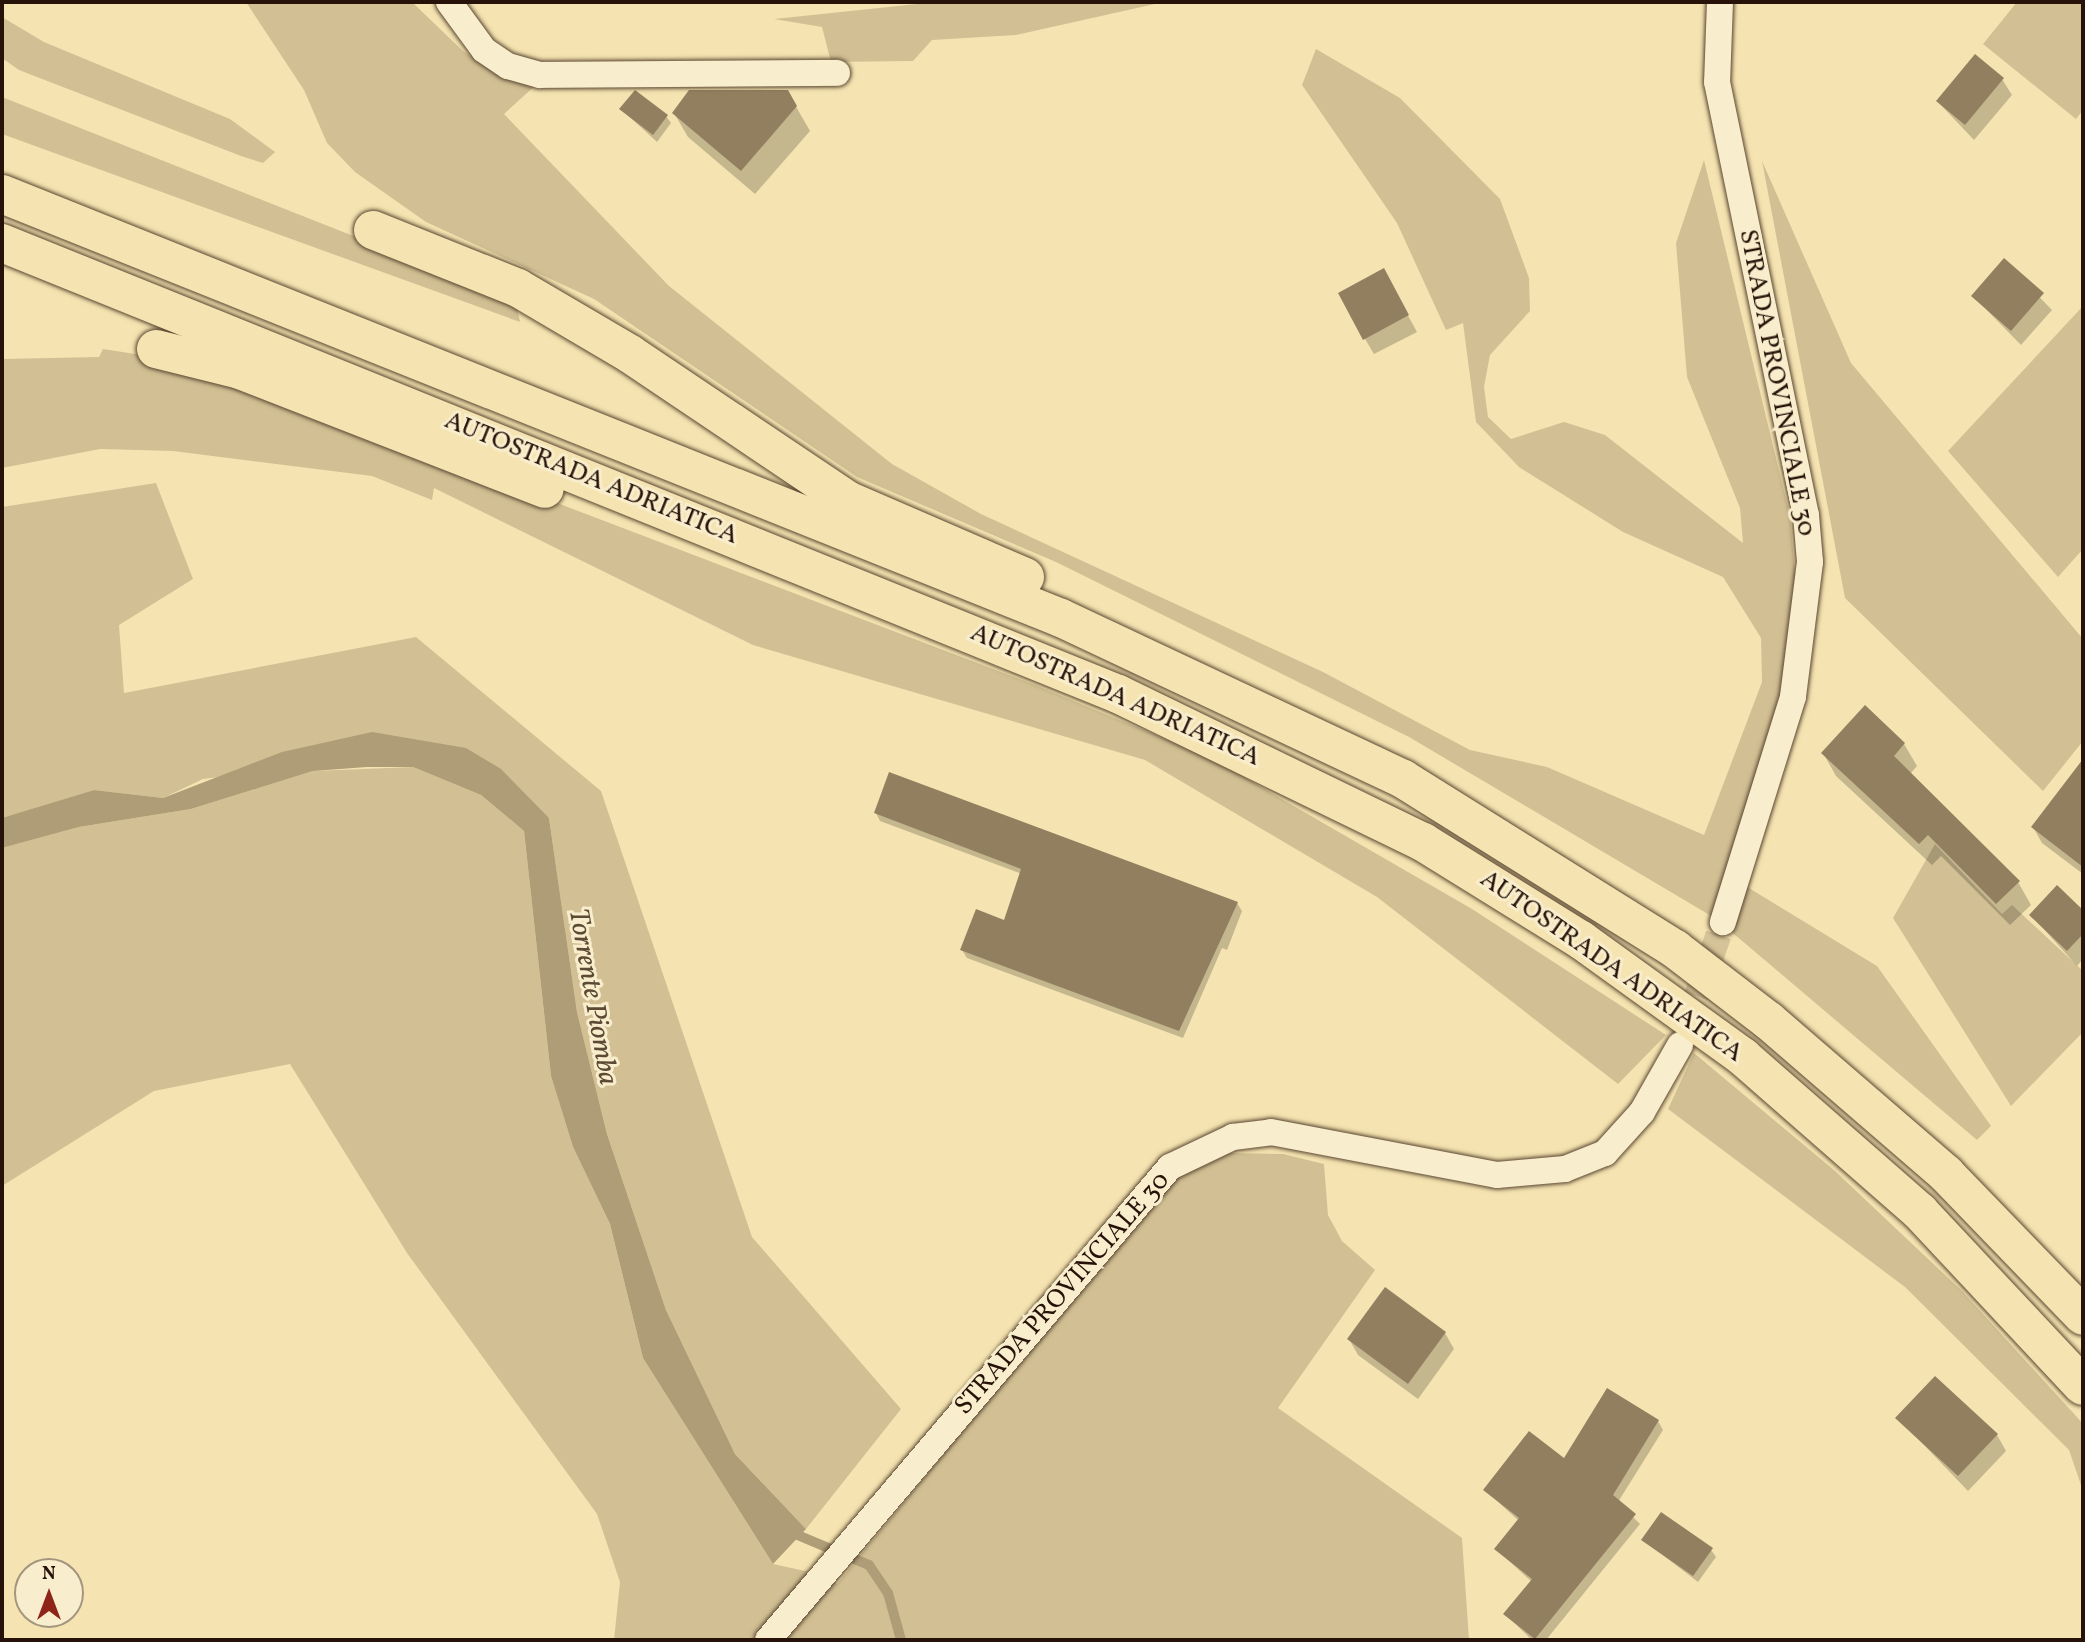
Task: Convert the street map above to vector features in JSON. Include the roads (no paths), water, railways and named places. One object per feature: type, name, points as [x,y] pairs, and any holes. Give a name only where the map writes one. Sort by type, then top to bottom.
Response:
[{"type":"highway","name":"AUTOSTRADA ADRIATICA","points":[[2,194],[1061,618],[1403,779],[1675,949],[1901,1132],[2083,1316]]},
{"type":"highway","points":[[373,230],[518,288],[630,354],[847,500],[1043,584],[1061,618]]},
{"type":"highway","name":"AUTOSTRADA ADRIATICA","points":[[2,243],[646,501],[1235,747],[1497,886],[1743,1057],[1920,1212],[2083,1386]]},
{"type":"highway","points":[[156,349],[240,370],[589,506],[646,501]]},
{"type":"street","points":[[449,2],[484,50],[508,66],[540,75],[837,73]]},
{"type":"street","name":"STRADA PROVINCIALE 30","points":[[1720,2],[1717,82],[1806,515],[1810,562],[1793,697],[1723,922]]},
{"type":"street","name":"STRADA PROVINCIALE 30","points":[[771,1637],[1136,1203],[1170,1167],[1200,1149],[1271,1132],[1485,1173],[1565,1168],[1605,1153],[1642,1112],[1680,1045]]},
{"type":"waterway","name":"Torrente Piomba","points":[[788,1531],[869,1565],[888,1593],[901,1640]]},
{"type":"tunnel","points":[[1684,1033],[1723,922]]}]
